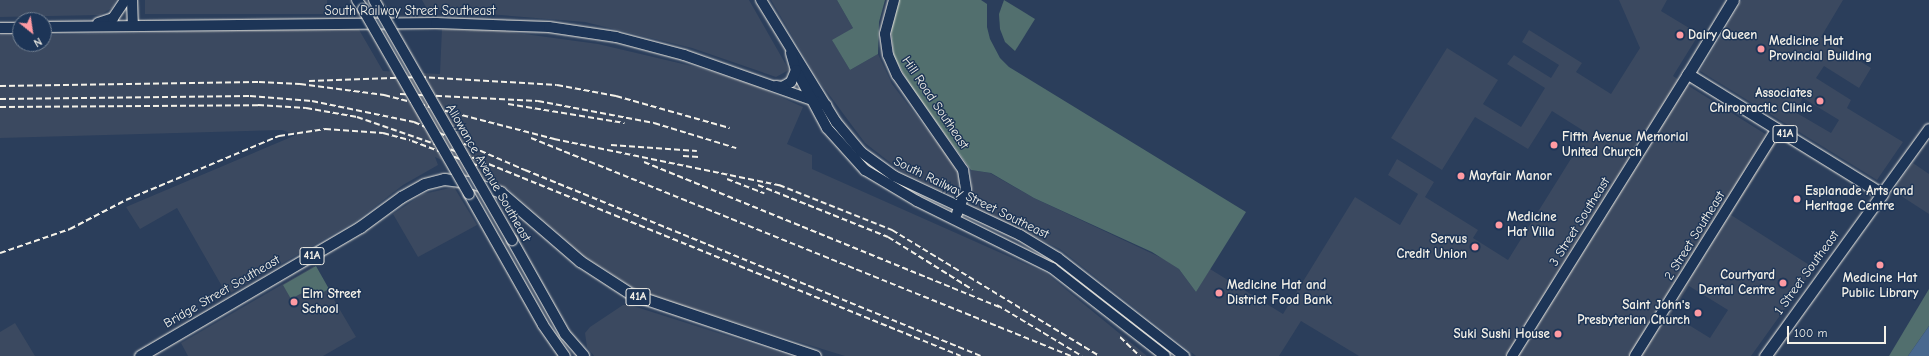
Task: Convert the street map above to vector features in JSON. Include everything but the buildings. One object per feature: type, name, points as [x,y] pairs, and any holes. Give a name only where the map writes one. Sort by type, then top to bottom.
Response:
[{"type":"main road","points":[[69,27],[108,20],[118,12],[125,0]]},
{"type":"main road","points":[[132,0],[133,26]]},
{"type":"main road","name":"Allowance Avenue Southeast","points":[[374,0],[565,334],[584,356]]},
{"type":"main road","points":[[761,0],[826,105]]},
{"type":"main road","name":"Hill Road Southeast","points":[[894,0],[885,34],[888,55],[897,75],[963,170],[966,190],[954,218]]},
{"type":"main road","name":"3 Street Southeast","points":[[1512,356],[1734,0]]},
{"type":"main road","name":"Allowance Avenue Southeast","points":[[360,4],[470,194],[543,325],[565,356]]},
{"type":"main road","name":"South Railway Street Southeast","points":[[52,27],[436,23],[549,28],[616,37],[684,55],[773,86],[812,102],[826,105],[847,136],[873,162],[894,176],[959,208],[1020,235],[1058,258],[1184,356]]},
{"type":"main road","points":[[0,28],[12,28]]},
{"type":"main road","points":[[790,49],[796,70],[812,102]]},
{"type":"main road","points":[[773,86],[782,87],[788,85],[794,79],[796,70]]},
{"type":"main road","name":"41A","points":[[1688,74],[1882,194]]},
{"type":"main road","name":"South Railway Street Southeast","points":[[812,102],[837,141],[865,170],[911,198],[954,218],[1052,268],[1165,356]]},
{"type":"main road","name":"2 Street Southeast","points":[[1635,356],[1776,129]]},
{"type":"main road","name":"1 Street Southeast","points":[[1765,356],[1929,129]]},
{"type":"main road","name":"Bridge Street Southeast","points":[[140,356],[354,231],[414,189],[444,179],[489,187],[514,203],[580,261],[632,294],[815,356]]},
{"type":"shaded area","points":[[0,0],[116,0],[112,8],[100,15],[52,16],[52,12],[12,12],[12,17],[0,17]]},
{"type":"shaded area","points":[[145,0],[327,0],[327,14],[145,14]]},
{"type":"shaded area","points":[[422,0],[749,0],[789,70],[776,77],[692,48],[585,22],[427,9]]},
{"type":"shaded area","points":[[771,0],[837,0],[853,28],[833,41],[850,70],[878,54],[892,84],[955,166],[959,180],[956,191],[946,194],[901,171],[865,143],[819,81]]},
{"type":"shaded area","points":[[1619,0],[1667,0],[1661,11],[1699,34],[1673,76],[1778,142],[1731,215],[1814,268],[1751,356],[1359,356],[1301,321],[1279,356],[1196,356],[1060,249],[976,208],[973,201],[971,170],[990,173],[1034,198],[1166,260],[1179,269],[1196,292],[1210,269],[1283,314],[1355,197],[1400,225],[1418,194],[1388,175],[1397,159],[1434,182],[1425,197],[1478,230],[1473,238],[1508,260],[1587,133],[1552,111],[1528,149],[1475,117],[1442,170],[1391,138],[1447,48],[1498,80],[1483,104],[1521,127],[1545,88],[1507,64],[1514,55],[1551,78],[1559,65],[1522,42],[1529,30],[1582,63],[1576,72],[1611,94],[1640,48]],"holes":[[[1689,286],[1728,310],[1710,338],[1671,314]]]},
{"type":"shaded area","points":[[1742,0],[1843,0],[1821,37],[1871,68],[1859,88],[1824,66],[1816,78],[1851,100],[1847,108],[1903,142],[1877,180],[1700,71]],"holes":[[[1803,98],[1839,120],[1831,133],[1795,112]]]},
{"type":"shaded area","points":[[358,28],[383,71],[440,74],[442,28],[503,31],[598,44],[700,68],[756,86],[803,107],[787,144],[812,155],[812,169],[1046,273],[1147,356],[845,356],[663,300],[634,288],[584,256],[508,189],[435,157],[438,165],[403,185],[356,221],[227,295],[177,208],[140,229],[126,207],[296,135],[282,130],[0,138],[0,35],[12,35],[12,52],[52,52],[52,35]]},
{"type":"shaded area","points":[[1913,163],[1929,174],[1929,214],[1895,192],[1894,188]]},
{"type":"shaded area","points":[[454,187],[477,225],[418,257],[393,214],[423,194]]},
{"type":"shaded area","name":"Elm Street School","points":[[314,266],[356,337],[323,356],[188,356],[181,343]]},
{"type":"shaded area","points":[[623,305],[630,305],[791,356],[594,356],[587,347],[585,333],[590,327]]},
{"type":"shaded area","points":[[15,323],[35,356],[0,356],[0,332]]},
{"type":"shaded area","points":[[1929,326],[1929,356],[1908,356]]},
{"type":"green space","points":[[837,0],[885,0],[879,22],[878,54],[850,70],[832,40],[853,28]]},
{"type":"green space","points":[[899,0],[981,0],[987,4],[987,27],[990,39],[1000,58],[1009,67],[1246,212],[1196,292],[1179,269],[1152,252],[1034,198],[991,173],[971,170],[911,87],[894,57],[891,29]]},
{"type":"green space","points":[[1004,0],[1035,19],[1015,51],[1005,42],[1000,29],[999,14]]},
{"type":"green space","points":[[316,266],[329,289],[316,296],[311,288],[291,299],[283,285]]},
{"type":"green space","points":[[1929,289],[1929,326],[1908,356],[1889,356]]},
{"type":"railway","points":[[309,81],[420,77],[557,85],[616,96],[730,128]]},
{"type":"railway","points":[[0,86],[259,82],[300,84],[384,95],[554,139],[779,185],[892,230],[1099,356]]},
{"type":"railway","points":[[400,94],[538,101],[654,123],[736,148]]},
{"type":"railway","points":[[0,99],[250,96],[312,101],[414,122],[525,170],[981,356]]},
{"type":"railway","points":[[508,104],[624,123]]},
{"type":"railway","points":[[0,107],[258,105],[306,108],[357,117],[464,154],[961,356]]},
{"type":"railway","points":[[0,253],[70,229],[126,200],[279,136],[325,129],[383,133],[410,140]]},
{"type":"railway","points":[[531,138],[1071,356]]},
{"type":"railway","points":[[412,141],[481,167]]},
{"type":"railway","points":[[611,145],[697,151]]},
{"type":"railway","points":[[683,156],[699,157]]},
{"type":"railway","points":[[644,162],[1000,307]]},
{"type":"railway","points":[[727,179],[764,193]]},
{"type":"railway","points":[[758,185],[888,237],[973,290]]},
{"type":"railway","points":[[997,305],[1082,356]]},
{"type":"railway","points":[[1120,337],[1140,356]]},
{"type":"place","name":"Dairy Queen","points":[[1680,35]]},
{"type":"place","name":"Medicine Hat Provincial Building","points":[[1761,49]]},
{"type":"place","name":"Associates Chiropractic Clinic","points":[[1820,101]]},
{"type":"place","name":"Fifth Avenue Memorial United Church","points":[[1554,145]]},
{"type":"place","name":"Mayfair Manor","points":[[1461,176]]},
{"type":"place","name":"Esplanade Arts and Heritage Centre","points":[[1797,199]]},
{"type":"place","name":"Medicine Hat Villa","points":[[1499,225]]},
{"type":"place","name":"Servus Credit Union","points":[[1475,247]]},
{"type":"place","name":"Medicine Hat Public Library","points":[[1880,265]]},
{"type":"place","name":"Courtyard Dental Centre","points":[[1783,283]]},
{"type":"place","name":"Medicine Hat and District Food Bank","points":[[1219,293]]},
{"type":"place","name":"Elm Street School","points":[[294,302]]},
{"type":"place","name":"Saint John's Presbyterian Church","points":[[1698,313]]},
{"type":"place","name":"Suki Sushi House","points":[[1558,334]]}]
